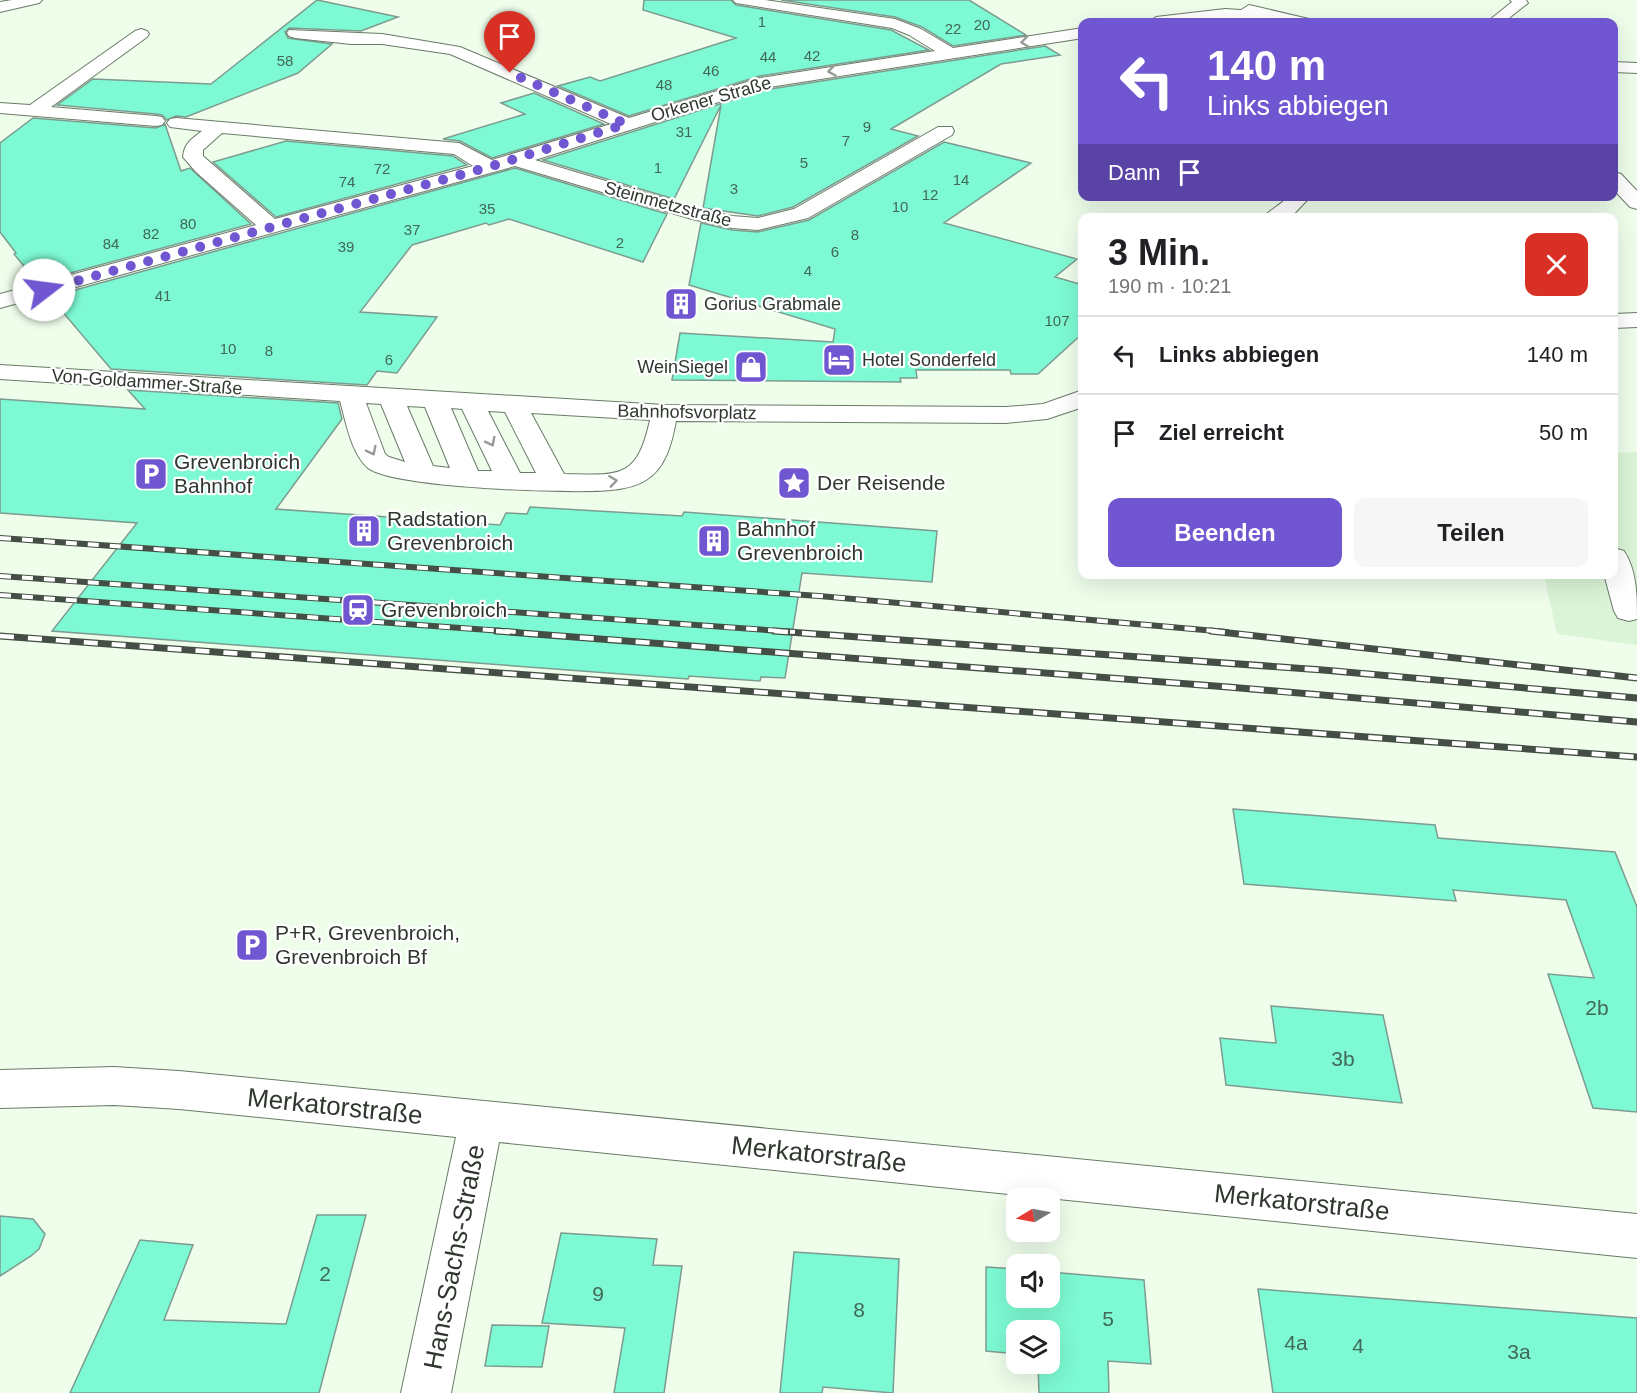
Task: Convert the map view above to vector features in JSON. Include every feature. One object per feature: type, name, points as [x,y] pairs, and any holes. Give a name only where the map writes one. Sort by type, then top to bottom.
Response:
[{"type":"street","points":[[0,7],[34,0]]},
{"type":"street","points":[[741,0],[895,24],[951,53]]},
{"type":"street","points":[[1500,18],[1520,3],[1518,0]]},
{"type":"street","points":[[1224,1],[1281,18]]},
{"type":"street","points":[[1190,18],[1225,14],[1270,16]]},
{"type":"street","points":[[295,33],[351,39],[382,39],[454,50],[626,124]]},
{"type":"street","points":[[33,111],[141,34]]},
{"type":"street","name":"Orkener Straße","points":[[0,301],[515,160],[760,83],[1078,34]]},
{"type":"street","points":[[1618,67],[1637,68]]},
{"type":"street","points":[[0,108],[156,121]]},
{"type":"street","points":[[176,123],[459,149],[489,167]]},
{"type":"street","points":[[218,127],[193,148],[193,156],[203,168],[271,227]]},
{"type":"street","name":"Steinmetzstraße","points":[[515,160],[699,215],[732,222],[758,224],[772,223],[801,214],[945,131]]},
{"type":"street","points":[[1618,182],[1637,203]]},
{"type":"street","points":[[1283,213],[1296,201]]},
{"type":"street","points":[[1618,321],[1637,320]]},
{"type":"street","name":"Von-Goldammer-Straße","points":[[0,372],[295,393]]},
{"type":"street","points":[[0,397],[25,374]]},
{"type":"street","name":"Bahnhofsvorplatz","points":[[295,393],[665,413],[986,415],[1039,413],[1078,400]]},
{"type":"street","points":[[351,396],[374,458],[390,469],[468,478],[607,483],[626,479],[637,474],[652,458],[665,413]]},
{"type":"street","points":[[392,399],[423,474]]},
{"type":"street","points":[[436,402],[468,478]]},
{"type":"street","points":[[472,404],[510,480]]},
{"type":"street","points":[[515,406],[554,482]]},
{"type":"street","points":[[1618,556],[1637,554]]},
{"type":"street","points":[[1618,571],[1629,611]]},
{"type":"street","name":"Merkatorstraße","points":[[0,1089],[148,1087],[1637,1236]]},
{"type":"street","name":"Hans-Sachs-Straße","points":[[426,1393],[481,1122]]},
{"type":"shaded area","points":[[1637,452],[1637,645],[1557,634],[1545,579],[1618,579],[1618,453]]},
{"type":"building","points":[[317,0],[398,17],[361,31],[289,28],[285,32],[288,38],[332,44],[298,73],[186,117],[176,116],[167,120],[162,115],[156,114],[57,105],[93,79],[211,84]]},
{"type":"building","points":[[644,0],[731,0],[736,5],[891,30],[929,50],[760,76],[629,116],[558,86],[590,77],[600,81],[736,38],[643,10]]},
{"type":"building","points":[[781,0],[969,0],[1026,35],[953,46],[922,27],[895,17]]},
{"type":"building","points":[[1045,46],[1060,55],[1001,64],[891,129],[918,136],[793,207],[758,216],[703,208],[721,105],[674,199],[543,160],[764,90]]},
{"type":"building","points":[[534,93],[604,124],[492,158],[460,141],[443,139],[525,114],[501,103]]},
{"type":"building","points":[[33,118],[156,128],[165,124],[181,171],[190,168],[251,224],[37,282],[14,254],[16,253],[0,232],[0,143]]},
{"type":"building","points":[[286,141],[453,156],[467,165],[276,217],[213,162]]},
{"type":"building","points":[[944,142],[1031,163],[944,223],[1077,259],[1055,277],[1078,284],[1078,338],[1038,374],[1011,374],[1010,370],[916,370],[917,378],[900,378],[901,382],[672,380],[680,333],[833,342],[835,329],[689,285],[701,223],[732,230],[758,232],[809,220]]},
{"type":"building","points":[[515,168],[667,214],[643,262],[509,219],[489,225],[486,223],[412,245],[360,312],[437,317],[397,373],[377,371],[367,385],[111,369],[50,297]]},
{"type":"building","points":[[128,390],[338,403],[342,419],[276,509],[500,525],[506,513],[527,514],[530,507],[682,516],[684,512],[937,531],[932,582],[802,573],[785,678],[761,677],[760,681],[689,676],[688,679],[52,631],[137,523],[0,513],[0,399],[145,409]]},
{"type":"building","points":[[1233,809],[1435,825],[1438,838],[1615,852],[1637,907],[1637,1112],[1593,1108],[1548,974],[1594,978],[1566,900],[1453,890],[1456,901],[1244,884]]},
{"type":"building","points":[[1271,1006],[1383,1015],[1402,1103],[1226,1085],[1220,1038],[1276,1043]]},
{"type":"building","points":[[317,1215],[366,1215],[319,1393],[70,1393],[140,1240],[193,1245],[164,1320],[286,1324]]},
{"type":"building","points":[[0,1216],[33,1219],[45,1234],[39,1249],[0,1276]]},
{"type":"building","points":[[561,1233],[657,1239],[653,1265],[682,1266],[664,1393],[614,1393],[625,1328],[542,1323]]},
{"type":"building","points":[[794,1252],[899,1259],[893,1393],[823,1387],[822,1393],[780,1393]]},
{"type":"building","points":[[986,1267],[1006,1268],[1006,1308],[1060,1308],[1060,1273],[1144,1280],[1151,1364],[1108,1361],[1109,1393],[1039,1393],[1038,1374],[1060,1374],[1060,1320],[1006,1320],[1006,1353],[986,1351]]},
{"type":"building","points":[[1258,1289],[1637,1318],[1637,1393],[1273,1393]]},
{"type":"building","points":[[492,1325],[549,1326],[542,1367],[485,1366]]},
{"type":"railway","points":[[0,538],[819,596],[1227,632]]},
{"type":"railway","points":[[0,576],[795,632]]},
{"type":"railway","points":[[0,595],[517,632]]},
{"type":"railway","points":[[496,631],[1228,687],[1637,722]]},
{"type":"railway","points":[[774,631],[1323,670],[1637,698]]},
{"type":"railway","points":[[1211,631],[1637,678]]},
{"type":"railway","points":[[0,636],[1637,757]]},
{"type":"place","name":"Gorius Grabmale","points":[[681,304]]},
{"type":"place","name":"Hotel Sonderfeld","points":[[839,360]]},
{"type":"place","name":"WeinSiegel","points":[[751,367]]},
{"type":"place","name":"Grevenbroich Bahnhof","points":[[151,474]]},
{"type":"place","name":"Der Reisende","points":[[794,483]]},
{"type":"place","name":"Radstation Grevenbroich","points":[[364,531]]},
{"type":"place","name":"Bahnhof Grevenbroich","points":[[714,541]]},
{"type":"place","name":"Grevenbroich","points":[[358,610]]},
{"type":"place","name":"P+R, Grevenbroich, Grevenbroich Bf","points":[[252,945]]},
{"type":"route","points":[[44,290],[515,160],[626,124],[510,73]]}]
